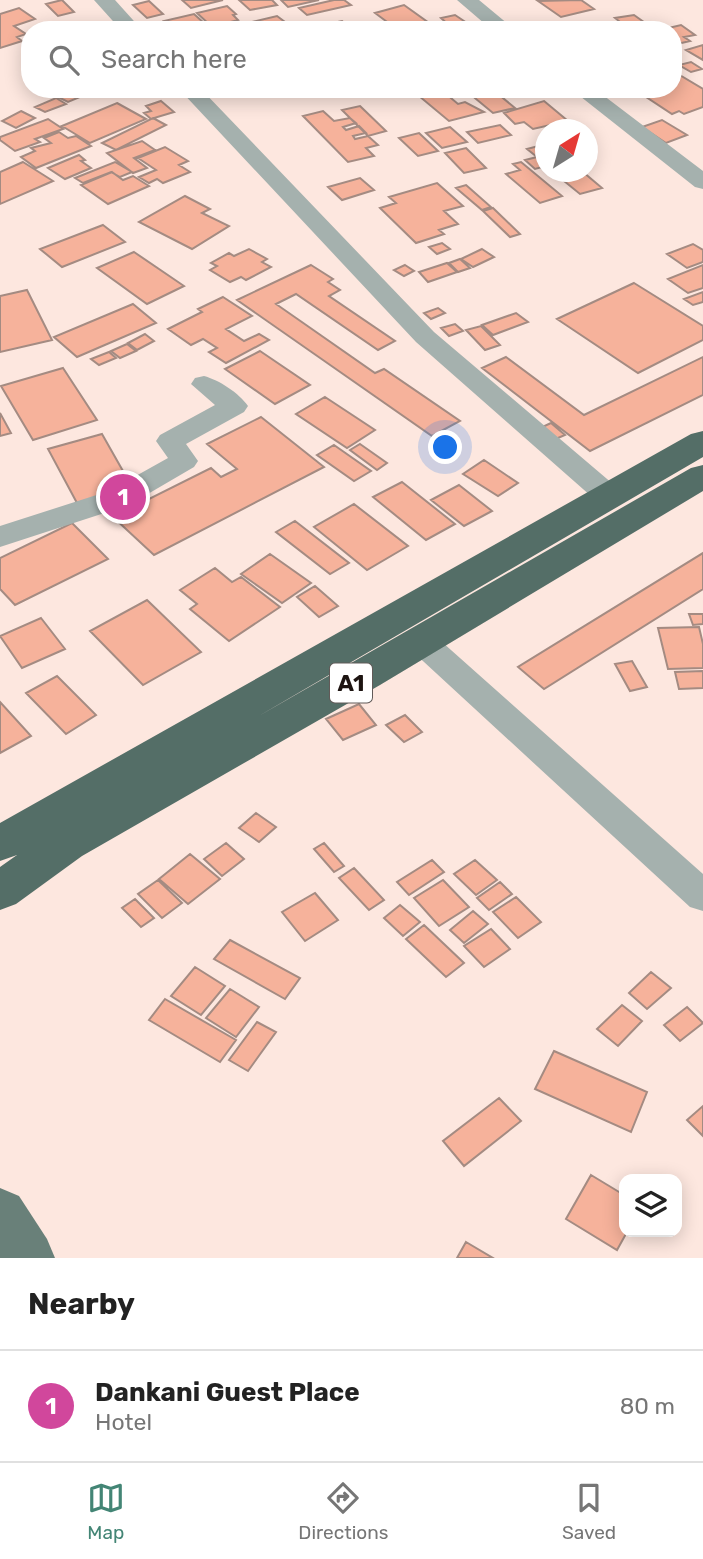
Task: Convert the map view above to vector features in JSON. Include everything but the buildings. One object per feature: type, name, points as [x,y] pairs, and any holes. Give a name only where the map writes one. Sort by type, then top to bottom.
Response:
[{"type":"highway","name":"A1","points":[[0,843],[46,820],[703,442]]},
{"type":"highway","name":"A1","points":[[0,891],[67,843],[422,642],[703,475]]},
{"type":"main road","points":[[0,1214],[28,1258]]},
{"type":"street","points":[[104,0],[124,21]]},
{"type":"street","points":[[467,0],[494,21]]},
{"type":"street","points":[[198,98],[425,337],[610,497]]},
{"type":"street","points":[[593,98],[703,182]]},
{"type":"street","points":[[0,537],[120,498],[184,461],[170,441],[234,406],[204,384]]},
{"type":"street","points":[[422,642],[703,896]]},
{"type":"place","name":"Dankani Guest Place","points":[[123,497]]}]
